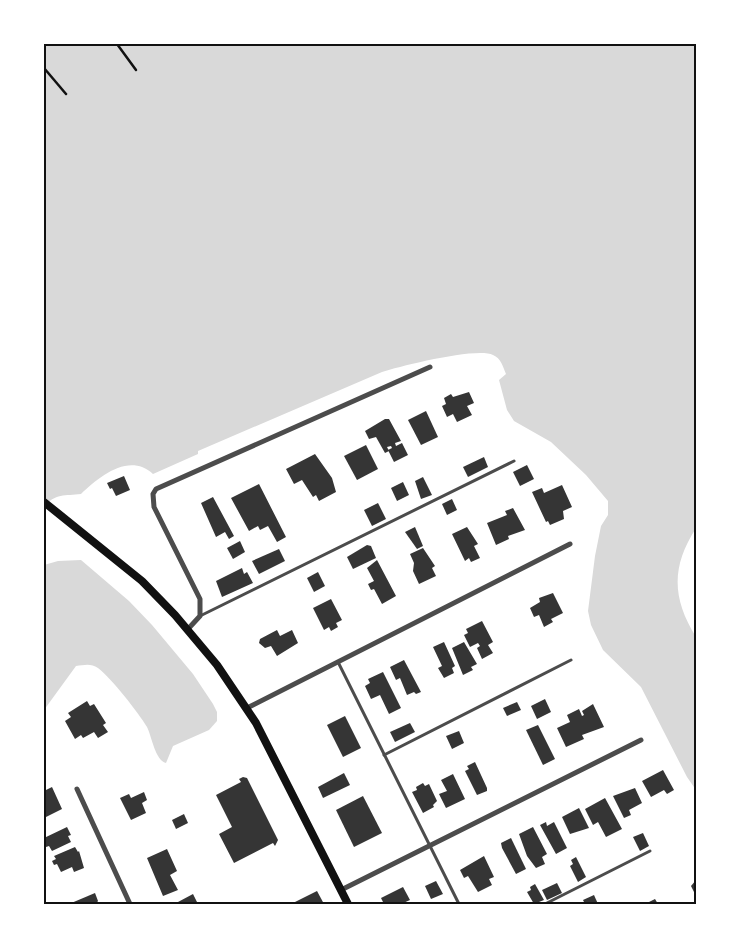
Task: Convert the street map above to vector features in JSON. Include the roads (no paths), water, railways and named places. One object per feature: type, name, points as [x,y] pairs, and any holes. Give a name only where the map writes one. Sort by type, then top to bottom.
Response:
[{"type":"main road","points":[[44,502],[142,581],[188,629],[227,678],[247,708],[348,904]]},
{"type":"street","points":[[188,629],[200,616],[202,608],[198,593],[154,507],[153,494],[156,489],[430,367]]},
{"type":"street","points":[[247,708],[570,544]]},
{"type":"street","points":[[341,890],[641,740]]},
{"type":"street","points":[[77,789],[130,904]]},
{"type":"lane","points":[[200,616],[514,461]]},
{"type":"lane","points":[[384,754],[571,660]]},
{"type":"lane","points":[[338,662],[459,904]]},
{"type":"lane","points":[[545,904],[650,852]]}]
